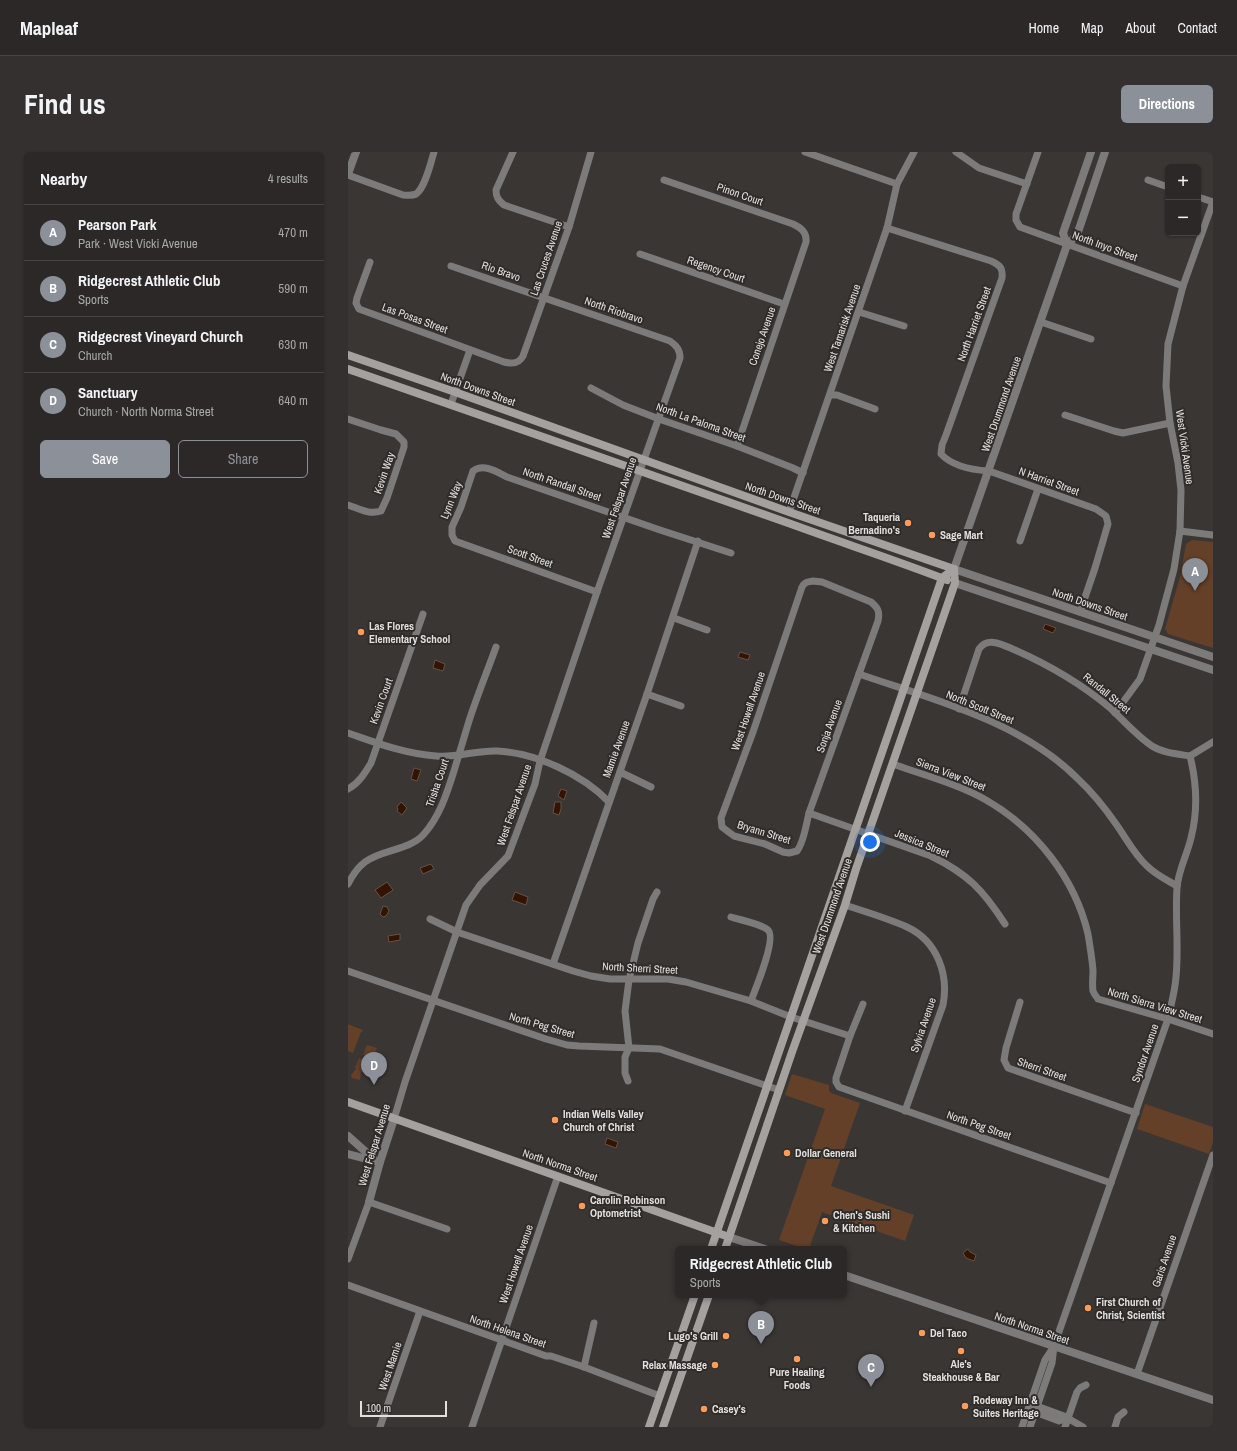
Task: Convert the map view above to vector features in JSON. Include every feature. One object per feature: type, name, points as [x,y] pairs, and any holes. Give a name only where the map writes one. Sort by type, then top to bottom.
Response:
[{"type":"main road","name":"North Downs Street","points":[[348,355],[954,569]]},
{"type":"main road","name":"North Downs Street","points":[[348,369],[640,470],[955,583]]},
{"type":"main road","points":[[942,578],[954,569]]},
{"type":"main road","name":"West Drummond Avenue","points":[[726,1246],[955,583],[954,569]]},
{"type":"main road","name":"West Drummond Avenue","points":[[791,1017],[942,578]]},
{"type":"main road","points":[[712,1246],[791,1017]]},
{"type":"main road","name":"North Norma Street","points":[[348,1102],[729,1237]]},
{"type":"main road","points":[[650,1427],[694,1298]]},
{"type":"main road","points":[[663,1427],[707,1298]]},
{"type":"main road","points":[[692,1306],[703,1310]]},
{"type":"street","points":[[356,152],[348,175],[403,195],[413,195],[420,191],[434,152]]},
{"type":"street","points":[[513,152],[496,190],[498,200],[504,205],[569,227]]},
{"type":"street","name":"Las Cruces Avenue","points":[[511,364],[519,361],[523,356],[569,227],[591,152]]},
{"type":"street","points":[[805,152],[897,184]]},
{"type":"street","name":"West Tamarisk Avenue","points":[[789,512],[831,395],[887,228],[897,184],[914,152]]},
{"type":"street","points":[[956,152],[979,168],[1027,184],[1038,152]]},
{"type":"street","name":"West Drummond Avenue","points":[[1067,244],[1063,232],[1091,152]]},
{"type":"street","name":"West Drummond Avenue","points":[[954,569],[1067,244],[1077,235],[1105,152]]},
{"type":"street","name":"Pinon Court","points":[[664,180],[793,224],[801,228],[806,234]]},
{"type":"street","points":[[1148,180],[1165,186]]},
{"type":"street","name":"North Inyo Street","points":[[1027,184],[1016,214],[1016,220],[1020,227],[1183,286]]},
{"type":"street","points":[[1201,198],[1213,202]]},
{"type":"street","name":"West Vicki Avenue","points":[[1115,713],[1140,679],[1155,638],[1174,569],[1180,531],[1181,490],[1178,463],[1170,423],[1166,375],[1168,344],[1183,286],[1213,202]]},
{"type":"street","name":"North Harriet Street","points":[[887,228],[991,261],[999,265],[1002,270],[1002,278],[942,445],[941,454],[947,460],[974,470],[989,471]]},
{"type":"street","name":"Conejo Avenue","points":[[737,446],[806,242],[806,234]]},
{"type":"street","name":"Regency Court","points":[[640,254],[784,304]]},
{"type":"street","name":"Las Posas Street","points":[[370,262],[357,298],[356,303],[359,309],[511,364]]},
{"type":"street","name":"Rio Bravo","points":[[451,266],[544,298]]},
{"type":"street","name":"North Riobravo","points":[[544,298],[670,341],[677,346]]},
{"type":"street","points":[[859,312],[904,326]]},
{"type":"street","points":[[1040,322],[1091,339]]},
{"type":"street","name":"West Felspar Avenue","points":[[348,1259],[369,1202],[378,1162],[466,905],[474,891],[508,856],[535,784],[540,761],[597,592],[680,358],[680,352],[677,346]]},
{"type":"street","points":[[451,404],[470,350]]},
{"type":"street","name":"North La Paloma Street","points":[[591,388],[623,405],[658,419],[737,446],[803,473]]},
{"type":"street","points":[[831,395],[837,395],[875,409]]},
{"type":"street","points":[[1065,415],[1123,433],[1170,423]]},
{"type":"street","name":"Kevin Way","points":[[348,419],[396,434],[404,442],[404,451],[388,498],[381,510],[374,513],[369,513],[348,505]]},
{"type":"street","name":"North Randall Street","points":[[477,468],[481,467],[491,469],[507,477],[731,553]]},
{"type":"street","name":"Lynn Way","points":[[455,541],[452,535],[452,526],[461,507],[474,471],[477,468]]},
{"type":"street","name":"N Harriet Street","points":[[989,471],[1101,512],[1106,516],[1108,524],[1080,612]]},
{"type":"street","points":[[1020,541],[1038,489]]},
{"type":"street","points":[[1180,531],[1213,535]]},
{"type":"street","name":"Scott Street","points":[[455,541],[597,592]]},
{"type":"street","name":"Mamie Avenue","points":[[553,964],[674,618],[698,541]]},
{"type":"street","name":"North Downs Street","points":[[954,569],[1213,657]]},
{"type":"street","name":"West Howell Avenue","points":[[724,829],[720,823],[720,818],[727,805],[804,584],[813,581],[822,582],[871,602],[879,610]]},
{"type":"street","name":"North Downs Street","points":[[955,583],[1213,670]]},
{"type":"street","name":"Sonja Avenue","points":[[798,849],[802,842],[809,813],[878,621],[880,613],[879,610]]},
{"type":"street","name":"Kevin Court","points":[[348,789],[364,774],[371,762],[423,614]]},
{"type":"street","points":[[674,618],[708,630]]},
{"type":"street","name":"Randall Street","points":[[959,709],[981,646],[989,642],[997,643],[1037,660],[1075,681],[1115,713],[1143,739],[1157,749],[1170,753],[1190,756]]},
{"type":"street","name":"Trisha Court","points":[[348,884],[355,872],[364,863],[375,856],[402,848],[423,836],[438,815],[445,798],[470,717],[496,647]]},
{"type":"street","name":"North Scott Street","points":[[860,674],[1002,725],[1028,740],[1053,757],[1076,777],[1097,799],[1136,854],[1147,866],[1177,886]]},
{"type":"street","points":[[647,694],[681,706]]},
{"type":"street","points":[[348,733],[399,750],[424,756],[458,756],[496,751],[518,754],[564,769],[583,780],[609,802]]},
{"type":"street","points":[[1190,756],[1213,742]]},
{"type":"street","name":"Syndor Avenue","points":[[1054,1346],[1168,1019],[1176,987],[1177,886],[1192,837],[1195,818],[1196,799],[1194,774],[1190,756]]},
{"type":"street","name":"Sierra View Street","points":[[893,764],[967,790],[986,800],[1007,814],[1036,839],[1056,863],[1079,906],[1087,932],[1092,956],[1094,992]]},
{"type":"street","points":[[620,772],[652,787]]},
{"type":"street","name":"Jessica Street","points":[[809,813],[931,856],[961,873],[982,892],[1005,924]]},
{"type":"street","name":"Bryann Street","points":[[724,829],[734,836],[765,844],[783,852],[793,853],[798,849]]},
{"type":"street","points":[[628,1081],[625,1073],[625,1062],[629,1048],[625,1011],[629,980],[638,944],[653,899],[657,892]]},
{"type":"street","name":"Sylvia Avenue","points":[[845,905],[908,927],[919,934],[937,955],[942,968],[945,982],[945,996],[943,1005],[904,1111]]},
{"type":"street","points":[[731,917],[756,924],[768,930],[770,934],[770,946],[751,1001]]},
{"type":"street","name":"North Sherri Street","points":[[430,919],[457,932],[591,976],[629,980],[668,979],[686,982],[751,1001],[791,1017],[850,1036]]},
{"type":"street","name":"North Peg Street","points":[[348,971],[528,1034],[567,1045],[660,1049],[779,1090]]},
{"type":"street","name":"North Sierra View Street","points":[[1094,992],[1098,999],[1168,1019],[1213,1034]]},
{"type":"street","name":"Sherri Street","points":[[1020,1002],[1006,1048],[1004,1060],[1008,1068],[1136,1112]]},
{"type":"street","points":[[850,1036],[863,1004]]},
{"type":"street","name":"North Peg Street","points":[[850,1036],[836,1078],[837,1085],[841,1088],[1111,1183]]},
{"type":"street","points":[[348,1136],[378,1162]]},
{"type":"street","points":[[348,1154],[378,1162]]},
{"type":"street","name":"Garis Avenue","points":[[1137,1374],[1213,1155]]},
{"type":"street","name":"West Howell Avenue","points":[[472,1427],[558,1176]]},
{"type":"street","points":[[369,1202],[447,1229]]},
{"type":"street","name":"North Norma Street","points":[[729,1237],[755,1246]]},
{"type":"street","name":"North Norma Street","points":[[847,1276],[1213,1400]]},
{"type":"street","name":"North Helena Street","points":[[348,1285],[546,1356],[552,1356],[584,1367],[660,1396]]},
{"type":"street","name":"West Mamie","points":[[380,1427],[420,1311]]},
{"type":"street","points":[[584,1367],[594,1323]]},
{"type":"street","points":[[1022,1427],[1045,1360],[1054,1346]]},
{"type":"street","points":[[1030,1427],[1052,1363],[1054,1346]]},
{"type":"street","points":[[1065,1427],[1077,1392],[1080,1388],[1086,1386]]},
{"type":"street","points":[[1030,1404],[1036,1409],[1060,1421],[1068,1418]]},
{"type":"street","points":[[1115,1427],[1118,1417],[1124,1412]]},
{"type":"street","points":[[1068,1418],[1083,1427]]},
{"type":"shaded area","points":[[1192,540],[1213,542],[1213,648],[1168,634],[1165,629],[1180,577],[1186,544]]},
{"type":"shaded area","points":[[1045,624],[1056,628],[1053,633],[1043,629]]},
{"type":"shaded area","points":[[740,652],[750,655],[748,660],[738,657]]},
{"type":"shaded area","points":[[435,660],[445,664],[443,671],[433,668]]},
{"type":"shaded area","points":[[414,768],[421,770],[417,781],[411,779]]},
{"type":"shaded area","points":[[561,789],[567,791],[564,800],[558,796]]},
{"type":"shaded area","points":[[401,802],[407,808],[402,815],[397,811],[397,807]]},
{"type":"shaded area","points":[[555,802],[561,802],[559,815],[553,813]]},
{"type":"shaded area","points":[[431,864],[434,869],[423,874],[420,868]]},
{"type":"shaded area","points":[[387,882],[393,890],[381,898],[375,890]]},
{"type":"shaded area","points":[[515,892],[528,897],[526,905],[512,900]]},
{"type":"shaded area","points":[[383,906],[387,907],[389,911],[386,916],[383,917],[380,914]]},
{"type":"shaded area","points":[[400,934],[400,940],[389,942],[388,936]]},
{"type":"shaded area","points":[[348,1024],[363,1030],[353,1053],[348,1051]]},
{"type":"shaded area","points":[[367,1045],[377,1048],[373,1059],[363,1055]]},
{"type":"shaded area","points":[[359,1058],[381,1065],[377,1073],[375,1072],[374,1076],[361,1072],[360,1080],[352,1078],[351,1075],[356,1069],[355,1068]]},
{"type":"shaded area","points":[[792,1074],[829,1085],[829,1090],[831,1093],[860,1103],[831,1186],[914,1215],[905,1241],[822,1212],[810,1246],[797,1246],[779,1240],[825,1109],[785,1095]]},
{"type":"shaded area","points":[[1145,1104],[1213,1127],[1213,1142],[1209,1154],[1137,1129]]},
{"type":"shaded area","points":[[607,1138],[618,1142],[616,1148],[605,1144]]},
{"type":"shaded area","points":[[968,1249],[976,1255],[974,1261],[966,1258],[963,1253]]},
{"type":"place","name":"Taqueria Bernadino's","points":[[908,523]]},
{"type":"place","name":"Sage Mart","points":[[932,535]]},
{"type":"place","name":"Pearson Park","points":[[1195,591]]},
{"type":"place","name":"Las Flores Elementary School","points":[[361,632]]},
{"type":"place","name":"Sanctuary","points":[[374,1085]]},
{"type":"place","name":"Indian Wells Valley Church of Christ","points":[[555,1120]]},
{"type":"place","name":"Dollar General","points":[[787,1153]]},
{"type":"place","name":"Carolin Robinson Optometrist","points":[[582,1206]]},
{"type":"place","name":"Chen's Sushi & Kitchen","points":[[825,1221]]},
{"type":"place","name":"First Church of Christ, Scientist","points":[[1088,1308]]},
{"type":"place","name":"Del Taco","points":[[922,1333]]},
{"type":"place","name":"Lugo's Grill","points":[[726,1336]]},
{"type":"place","name":"Ridgecrest Athletic Club","points":[[761,1344]]},
{"type":"place","name":"Ale's Steakhouse & Bar","points":[[961,1351]]},
{"type":"place","name":"Pure Healing Foods","points":[[797,1359]]},
{"type":"place","name":"Relax Massage","points":[[715,1365]]},
{"type":"place","name":"Ridgecrest Vineyard Church","points":[[871,1387]]},
{"type":"place","name":"Rodeway Inn & Suites Heritage","points":[[965,1406]]},
{"type":"place","name":"Casey's","points":[[704,1409]]}]
